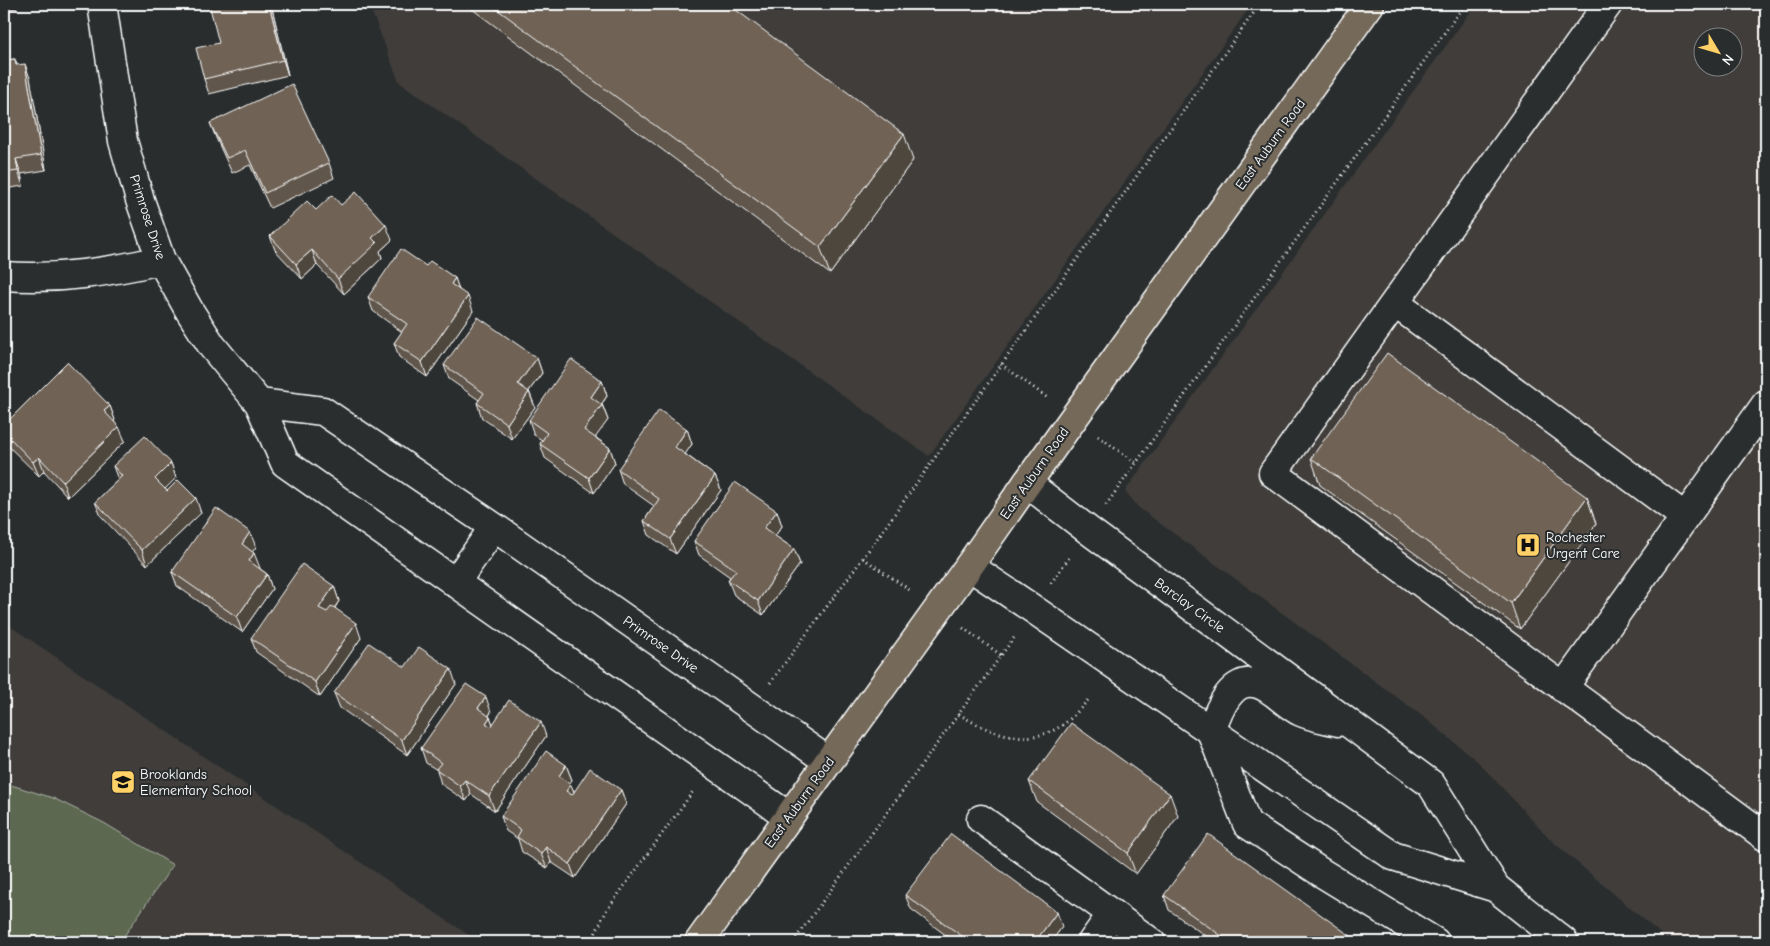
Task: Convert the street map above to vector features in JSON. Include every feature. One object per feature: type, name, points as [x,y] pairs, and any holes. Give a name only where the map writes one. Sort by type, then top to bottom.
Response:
[{"type":"main road","name":"East Auburn Road","points":[[698,942],[1370,4]]},
{"type":"street","name":"Primrose Drive","points":[[102,4],[124,141],[140,200],[161,260],[212,346],[259,403],[285,464],[788,816]]},
{"type":"street","points":[[1608,4],[1273,473],[1766,838]]},
{"type":"street","points":[[4,276],[63,277],[161,260]]},
{"type":"street","points":[[1395,303],[1685,518]]},
{"type":"street","name":"Primrose Drive","points":[[259,403],[323,411],[494,527],[828,761]]},
{"type":"street","points":[[1563,688],[1766,404]]},
{"type":"street","name":"Barclay Circle","points":[[1027,483],[1431,784],[1496,888],[1564,942]]},
{"type":"street","points":[[455,583],[494,527]]},
{"type":"street","name":"Barclay Circle","points":[[969,566],[1393,856],[1496,888]]},
{"type":"street","name":"Barclay Circle","points":[[1211,731],[1222,703],[1233,690],[1246,682],[1259,684],[1300,712],[1354,727]]},
{"type":"street","points":[[1211,731],[1247,824],[1322,873],[1435,942]]},
{"type":"street","points":[[982,819],[1151,942]]},
{"type":"street","points":[[1092,942],[1112,914]]},
{"type":"path","points":[[766,689],[863,558],[1260,4]]},
{"type":"path","points":[[1106,504],[1466,4]]},
{"type":"path","points":[[1001,364],[1034,389]]},
{"type":"path","points":[[1113,447],[1136,463]]},
{"type":"path","points":[[1048,587],[1073,552]]},
{"type":"path","points":[[863,558],[897,582]]},
{"type":"path","points":[[793,942],[1020,630]]},
{"type":"path","points":[[982,641],[1001,656]]},
{"type":"path","points":[[959,714],[986,729],[1006,735],[1028,736],[1046,732],[1063,725],[1089,699]]},
{"type":"path","points":[[591,942],[608,910],[696,788]]},
{"type":"shaded area","points":[[369,4],[1252,4],[929,456],[399,82]]},
{"type":"shaded area","points":[[1476,4],[1766,4],[1766,942],[1670,942],[1553,842],[1477,761],[1425,718],[1139,508],[1125,491]]},
{"type":"shaded area","name":"Brooklands Elementary School","points":[[4,622],[479,942],[4,942]]},
{"type":"green space","points":[[8,784],[53,798],[104,823],[173,865],[120,942],[4,942],[4,785]]},
{"type":"building","points":[[209,4],[269,4],[283,60],[204,79],[196,48],[219,43]]},
{"type":"building","points":[[490,4],[728,4],[904,134],[820,247]]},
{"type":"building","points":[[15,59],[16,65],[25,64],[41,155],[16,159],[18,171],[4,173],[4,60]]},
{"type":"building","points":[[292,84],[329,163],[265,193],[245,150],[227,158],[210,123]]},
{"type":"building","points":[[356,192],[386,225],[372,238],[377,243],[338,279],[312,250],[296,264],[270,236],[307,201],[316,210],[332,195],[341,205]]},
{"type":"building","points":[[401,249],[426,266],[430,261],[455,278],[451,284],[468,296],[422,362],[394,343],[407,324],[368,297]]},
{"type":"building","points":[[478,317],[537,358],[518,384],[529,392],[507,424],[477,403],[484,393],[444,365]]},
{"type":"building","points":[[1387,353],[1587,497],[1511,603],[1311,458]]},
{"type":"building","points":[[571,359],[602,381],[591,397],[602,405],[584,430],[610,448],[589,478],[540,444],[547,433],[529,420]]},
{"type":"building","points":[[67,362],[110,406],[104,411],[119,427],[63,482],[39,457],[33,462],[4,432],[4,425]]},
{"type":"building","points":[[659,410],[687,429],[675,447],[715,476],[670,539],[644,521],[659,499],[618,469]]},
{"type":"building","points":[[145,436],[171,463],[155,479],[167,491],[178,480],[196,498],[142,550],[95,502],[122,476],[113,466]]},
{"type":"building","points":[[735,482],[777,511],[764,528],[794,549],[758,601],[728,580],[736,570],[694,541]]},
{"type":"building","points":[[216,508],[250,532],[242,544],[254,553],[249,561],[267,574],[237,617],[172,572]]},
{"type":"building","points":[[302,564],[334,586],[319,608],[327,612],[332,606],[356,623],[315,682],[251,638]]},
{"type":"building","points":[[369,643],[405,667],[419,647],[451,669],[402,740],[334,693]]},
{"type":"building","points":[[466,684],[486,697],[478,708],[490,717],[486,723],[491,727],[509,700],[541,722],[489,796],[465,780],[460,786],[436,769],[441,763],[421,748]]},
{"type":"building","points":[[1071,723],[1170,794],[1128,853],[1029,781]]},
{"type":"building","points":[[546,751],[566,765],[559,776],[571,785],[566,791],[572,795],[590,768],[621,790],[570,864],[546,847],[541,854],[517,837],[521,830],[501,816]]},
{"type":"building","points":[[951,834],[1057,912],[1035,942],[970,942],[905,895]]},
{"type":"building","points":[[1208,834],[1359,942],[1230,942],[1164,895]]},
{"type":"place","name":"Rochester Urgent Care","points":[[1528,545]]},
{"type":"place","name":"Brooklands Elementary School","points":[[123,782]]}]
